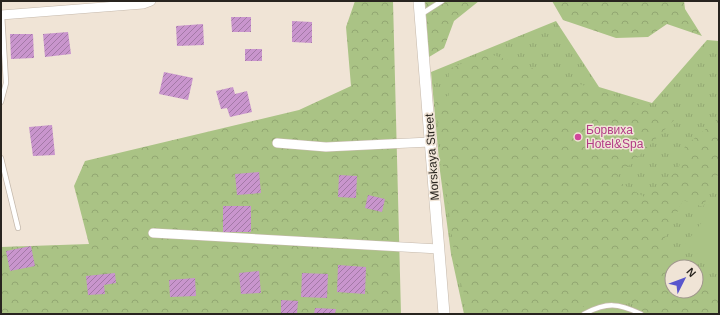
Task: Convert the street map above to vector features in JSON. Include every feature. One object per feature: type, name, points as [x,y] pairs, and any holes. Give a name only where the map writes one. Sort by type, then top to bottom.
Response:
[{"type":"street","points":[[2,15],[143,4],[151,1]]},
{"type":"street","name":"Morskaya Street","points":[[419,1],[444,314]]},
{"type":"street","points":[[277,143],[326,147],[430,142]]},
{"type":"street","points":[[153,233],[439,249]]},
{"type":"lane","points":[[420,15],[442,1]]},
{"type":"lane","points":[[1,102],[6,83],[2,15]]},
{"type":"lane","points":[[1,158],[18,228]]},
{"type":"lane","points":[[584,314],[601,306],[618,304],[641,314]]},
{"type":"green space","points":[[355,1],[393,1],[401,314],[1,314],[1,247],[89,244],[74,186],[85,161],[299,110],[351,86],[346,27]]},
{"type":"green space","points":[[425,1],[479,1],[454,21],[444,48],[429,57]]},
{"type":"green space","points":[[552,1],[684,1],[685,9],[702,36],[667,24],[648,37],[616,38],[563,20]]},
{"type":"green space","name":"Борвиха Hotel&Spa","points":[[556,21],[599,87],[652,103],[707,40],[719,41],[719,314],[464,314],[451,254],[440,171],[431,72]]},
{"type":"green space","name":"Борвиха Hotel&Spa","points":[[487,53],[654,109],[663,102],[674,120],[614,179],[646,198],[678,170],[685,146],[719,118],[719,172],[703,207],[683,200],[661,246],[676,259],[664,259],[664,299],[704,299],[704,282],[719,290],[719,314],[647,314],[628,301],[600,294],[573,314],[471,314],[456,268],[435,102],[449,95],[449,69]]},
{"type":"green space","points":[[719,200],[719,270],[685,244]]},
{"type":"building","points":[[231,17],[251,17],[251,32],[232,32]]},
{"type":"building","points":[[292,21],[312,22],[312,43],[292,42]]},
{"type":"building","points":[[203,24],[204,45],[177,46],[176,26]]},
{"type":"building","points":[[68,32],[71,54],[45,57],[43,34]]},
{"type":"building","points":[[10,34],[33,34],[34,58],[11,59]]},
{"type":"building","points":[[245,49],[262,49],[262,61],[245,61]]},
{"type":"building","points":[[164,72],[193,78],[188,100],[159,94]]},
{"type":"building","points":[[233,87],[235,94],[247,91],[252,112],[230,117],[227,108],[221,109],[216,91]]},
{"type":"building","points":[[52,125],[55,155],[33,156],[29,127]]},
{"type":"building","points":[[259,172],[261,193],[237,195],[235,174]]},
{"type":"building","points":[[339,175],[357,176],[356,198],[338,197]]},
{"type":"building","points":[[368,195],[385,199],[382,212],[365,208]]},
{"type":"building","points":[[223,206],[251,206],[251,232],[223,232]]},
{"type":"building","points":[[31,246],[35,266],[10,271],[6,251]]},
{"type":"building","points":[[338,265],[366,267],[365,294],[337,292]]},
{"type":"building","points":[[259,271],[261,293],[241,294],[239,273]]},
{"type":"building","points":[[115,273],[116,283],[104,285],[105,294],[88,295],[86,276]]},
{"type":"building","points":[[302,273],[328,274],[327,298],[301,297]]},
{"type":"building","points":[[195,278],[196,296],[170,297],[169,280]]},
{"type":"building","points":[[281,300],[298,301],[297,314],[281,314]]},
{"type":"building","points":[[315,308],[336,309],[335,314],[314,314]]},
{"type":"place","name":"Борвиха Hotel&Spa","points":[[578,137]]}]
